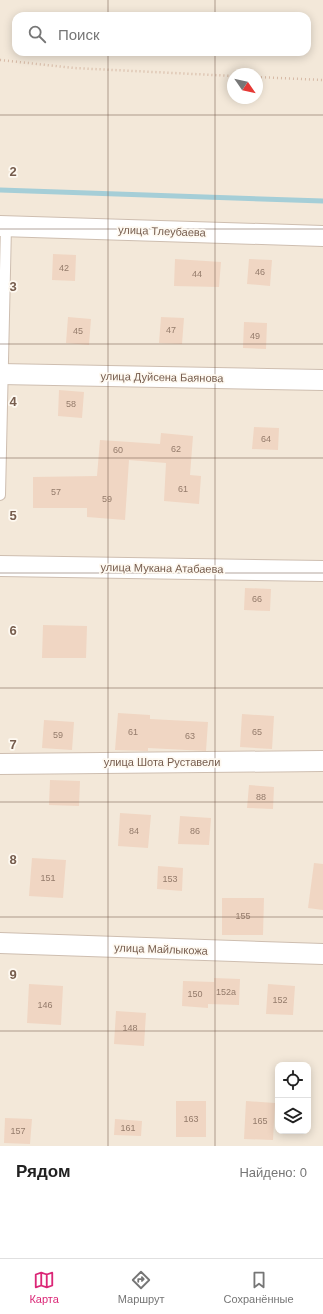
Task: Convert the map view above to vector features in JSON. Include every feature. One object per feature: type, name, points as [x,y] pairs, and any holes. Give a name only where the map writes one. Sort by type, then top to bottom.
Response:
[{"type":"street","name":"улица Тлеубаева","points":[[3,226],[323,236]]},
{"type":"street","name":"улица Дуйсена Баянова","points":[[2,374],[323,380]]},
{"type":"street","name":"улица Мукана Атабаева","points":[[0,566],[323,571]]},
{"type":"street","name":"улица Шота Руставели","points":[[0,764],[323,761]]},
{"type":"street","name":"улица Майлыкожа","points":[[0,943],[323,954]]},
{"type":"lane","points":[[0,495],[3,226]]},
{"type":"path","points":[[0,60],[74,68],[227,76]]},
{"type":"path","points":[[263,77],[323,80]]},
{"type":"shaded area","points":[[0,0],[323,0],[323,1146],[0,1146]]},
{"type":"building","points":[[53,254],[76,255],[75,281],[52,280]]},
{"type":"building","points":[[175,259],[221,262],[219,287],[174,286]]},
{"type":"building","points":[[249,259],[272,260],[270,286],[247,284]]},
{"type":"building","points":[[68,317],[91,319],[89,345],[66,343]]},
{"type":"building","points":[[161,317],[184,318],[182,344],[159,343]]},
{"type":"building","points":[[244,322],[267,323],[266,349],[243,348]]},
{"type":"building","points":[[59,390],[84,392],[82,418],[58,416]]},
{"type":"building","points":[[254,427],[279,428],[278,450],[252,449]]},
{"type":"building","points":[[161,433],[193,436],[190,475],[201,476],[199,504],[164,501],[166,463],[129,460],[125,520],[87,517],[87,508],[33,508],[33,477],[97,476],[100,440],[160,444]]},
{"type":"building","points":[[245,588],[271,589],[270,611],[244,610]]},
{"type":"building","points":[[43,625],[87,626],[86,658],[42,658]]},
{"type":"building","points":[[118,713],[150,715],[150,719],[208,722],[206,751],[148,748],[148,751],[115,750]]},
{"type":"building","points":[[242,714],[274,716],[272,749],[240,747]]},
{"type":"building","points":[[44,720],[74,722],[72,750],[42,748]]},
{"type":"building","points":[[50,780],[80,781],[79,806],[49,805]]},
{"type":"building","points":[[249,785],[274,787],[273,809],[247,808]]},
{"type":"building","points":[[120,813],[151,815],[148,848],[118,846]]},
{"type":"building","points":[[180,816],[211,818],[209,845],[178,844]]},
{"type":"building","points":[[32,858],[66,860],[63,898],[29,896]]},
{"type":"building","points":[[314,863],[323,864],[323,910],[308,908]]},
{"type":"building","points":[[158,866],[183,868],[182,891],[157,889]]},
{"type":"building","points":[[222,898],[264,898],[263,935],[222,935]]},
{"type":"building","points":[[214,978],[240,979],[239,1005],[208,1004],[208,1008],[182,1006],[183,981],[214,982]]},
{"type":"building","points":[[29,984],[63,986],[61,1025],[27,1023]]},
{"type":"building","points":[[268,984],[295,986],[293,1015],[266,1014]]},
{"type":"building","points":[[116,1011],[146,1013],[144,1046],[114,1044]]},
{"type":"building","points":[[176,1101],[206,1101],[206,1137],[176,1137]]},
{"type":"building","points":[[246,1101],[275,1103],[273,1140],[244,1139]]},
{"type":"building","points":[[5,1118],[32,1119],[30,1144],[4,1143]]},
{"type":"building","points":[[115,1119],[142,1121],[141,1136],[114,1135]]},
{"type":"waterway","points":[[0,190],[323,201]]}]
